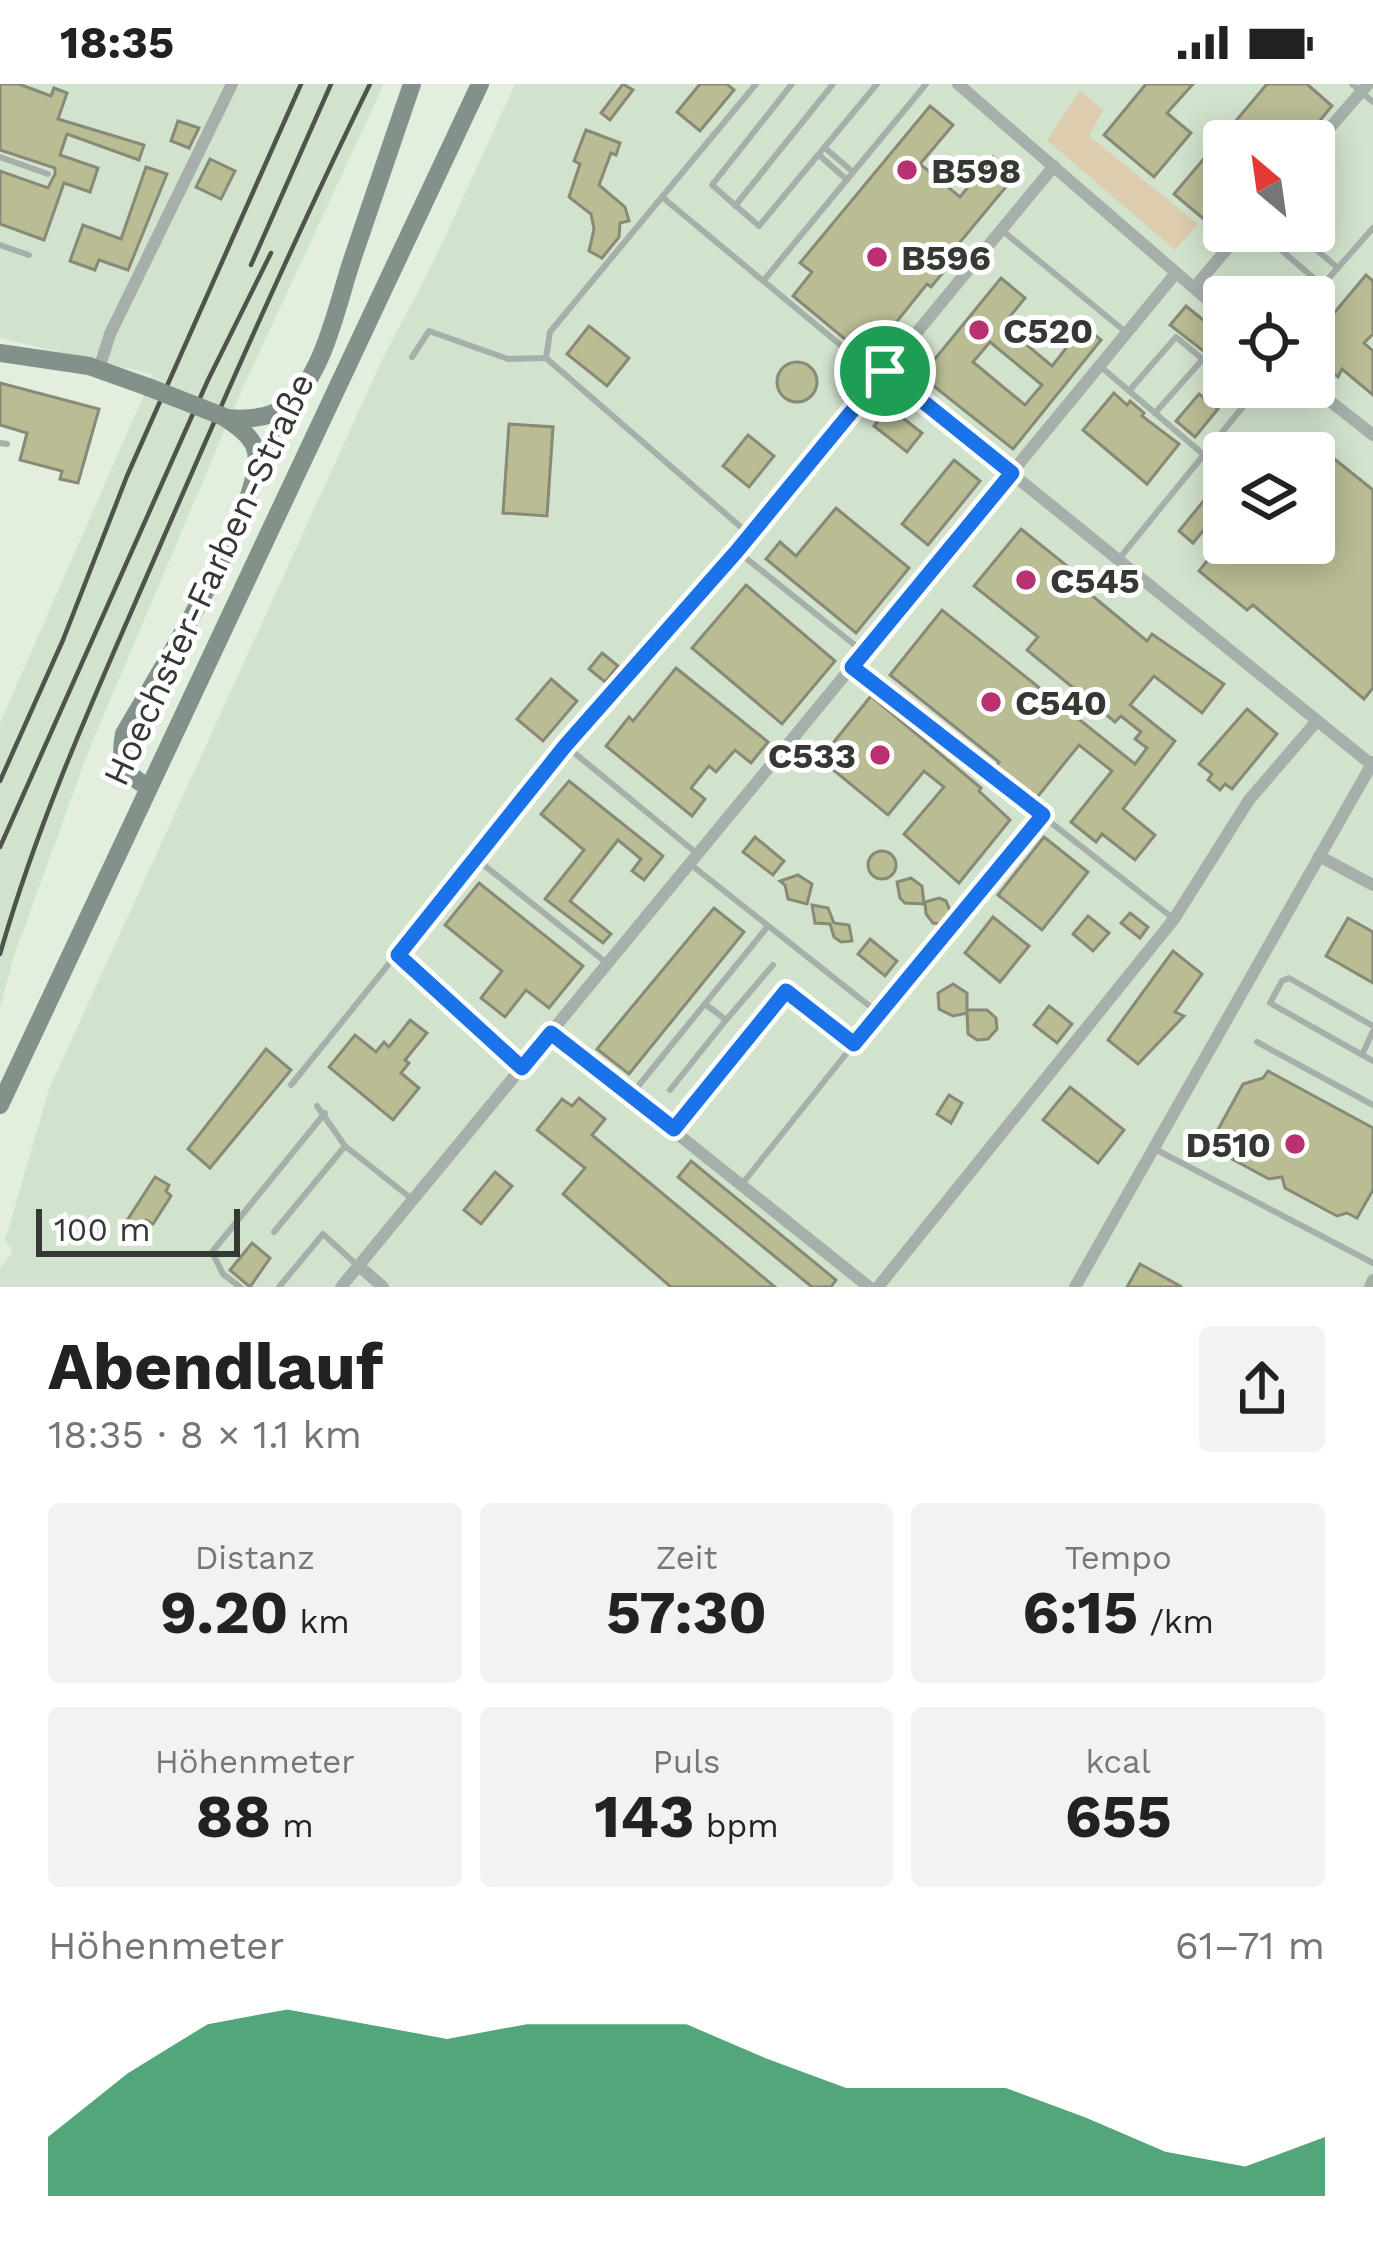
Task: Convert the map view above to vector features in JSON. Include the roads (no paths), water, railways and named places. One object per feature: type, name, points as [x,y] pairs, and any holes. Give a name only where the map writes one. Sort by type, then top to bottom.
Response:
[{"type":"main road","points":[[241,424],[281,409],[306,381],[326,338],[412,84]]},
{"type":"main road","name":"Hoechster-Farben-Straße","points":[[0,1105],[480,84]]},
{"type":"main road","points":[[0,353],[99,369],[241,424],[252,442],[256,454],[252,493],[124,734],[125,769],[147,786]]},
{"type":"street","points":[[99,369],[110,334],[232,84]]},
{"type":"street","points":[[958,84],[1203,296]]},
{"type":"street","points":[[1334,120],[1360,87]]},
{"type":"street","points":[[1054,166],[882,374],[1372,763],[1076,1287]]},
{"type":"street","points":[[1194,288],[1224,252]]},
{"type":"street","points":[[341,1287],[1176,273]]},
{"type":"street","points":[[1335,405],[1373,435]]},
{"type":"street","points":[[551,1033],[873,1287],[1174,919],[1249,800],[1316,722]]},
{"type":"street","points":[[1319,856],[1373,885]]},
{"type":"street","points":[[359,1266],[383,1287]]},
{"type":"lane","points":[[546,358],[550,332],[756,84]]},
{"type":"lane","points":[[792,84],[713,181],[714,189],[759,226],[877,84]]},
{"type":"lane","points":[[735,206],[833,84]]},
{"type":"lane","points":[[763,281],[926,84]]},
{"type":"lane","points":[[1360,87],[1373,102]]},
{"type":"lane","points":[[822,151],[850,176]]},
{"type":"lane","points":[[0,157],[48,174]]},
{"type":"lane","points":[[291,1085],[565,746],[750,536],[882,374],[662,197]]},
{"type":"lane","points":[[1330,276],[1373,228]]},
{"type":"lane","points":[[1001,230],[1126,333]]},
{"type":"lane","points":[[0,245],[29,255]]},
{"type":"lane","points":[[1283,252],[1311,276]]},
{"type":"lane","points":[[1319,252],[1338,268]]},
{"type":"lane","points":[[412,357],[429,331],[508,359],[546,358],[750,536]]},
{"type":"lane","points":[[1129,392],[1176,338],[1202,359],[1155,413]]},
{"type":"lane","points":[[1100,366],[1203,453]]},
{"type":"lane","points":[[252,493],[306,381]]},
{"type":"lane","points":[[1222,432],[1242,408]]},
{"type":"lane","points":[[1118,560],[1203,455]]},
{"type":"lane","points":[[737,551],[864,653]]},
{"type":"lane","points":[[852,667],[1174,919]]},
{"type":"lane","points":[[565,746],[768,926],[881,1015]]},
{"type":"lane","points":[[742,1184],[1043,815]]},
{"type":"lane","points":[[475,857],[608,964]]},
{"type":"lane","points":[[632,1095],[768,926]]},
{"type":"lane","points":[[398,955],[522,1068]]},
{"type":"lane","points":[[670,1090],[773,965]]},
{"type":"lane","points":[[1362,1054],[1373,1029],[1289,978],[1282,981],[1270,1003],[1373,1061]]},
{"type":"lane","points":[[674,1129],[786,991],[854,1044]]},
{"type":"lane","points":[[705,1004],[726,1020]]},
{"type":"lane","points":[[1257,1042],[1373,1105]]},
{"type":"lane","points":[[317,1106],[345,1146],[413,1200]]},
{"type":"lane","points":[[240,1287],[223,1274],[212,1252],[326,1113]]},
{"type":"lane","points":[[274,1232],[345,1146]]},
{"type":"lane","points":[[1153,1148],[1373,1263]]},
{"type":"lane","points":[[279,1287],[323,1234],[359,1266]]},
{"type":"railway","points":[[0,781],[63,640],[127,476],[301,84]]},
{"type":"railway","points":[[251,265],[331,84]]},
{"type":"railway","points":[[0,954],[34,850],[94,698],[262,315],[370,84]]},
{"type":"railway","points":[[0,847],[208,380],[271,253]]},
{"type":"place","name":"B598","points":[[907,170]]},
{"type":"place","name":"B596","points":[[877,257]]},
{"type":"place","name":"C520","points":[[979,330]]},
{"type":"place","name":"C545","points":[[1026,580]]},
{"type":"place","name":"C540","points":[[991,702]]},
{"type":"place","name":"C533","points":[[880,755]]},
{"type":"place","name":"D510","points":[[1295,1144]]}]
